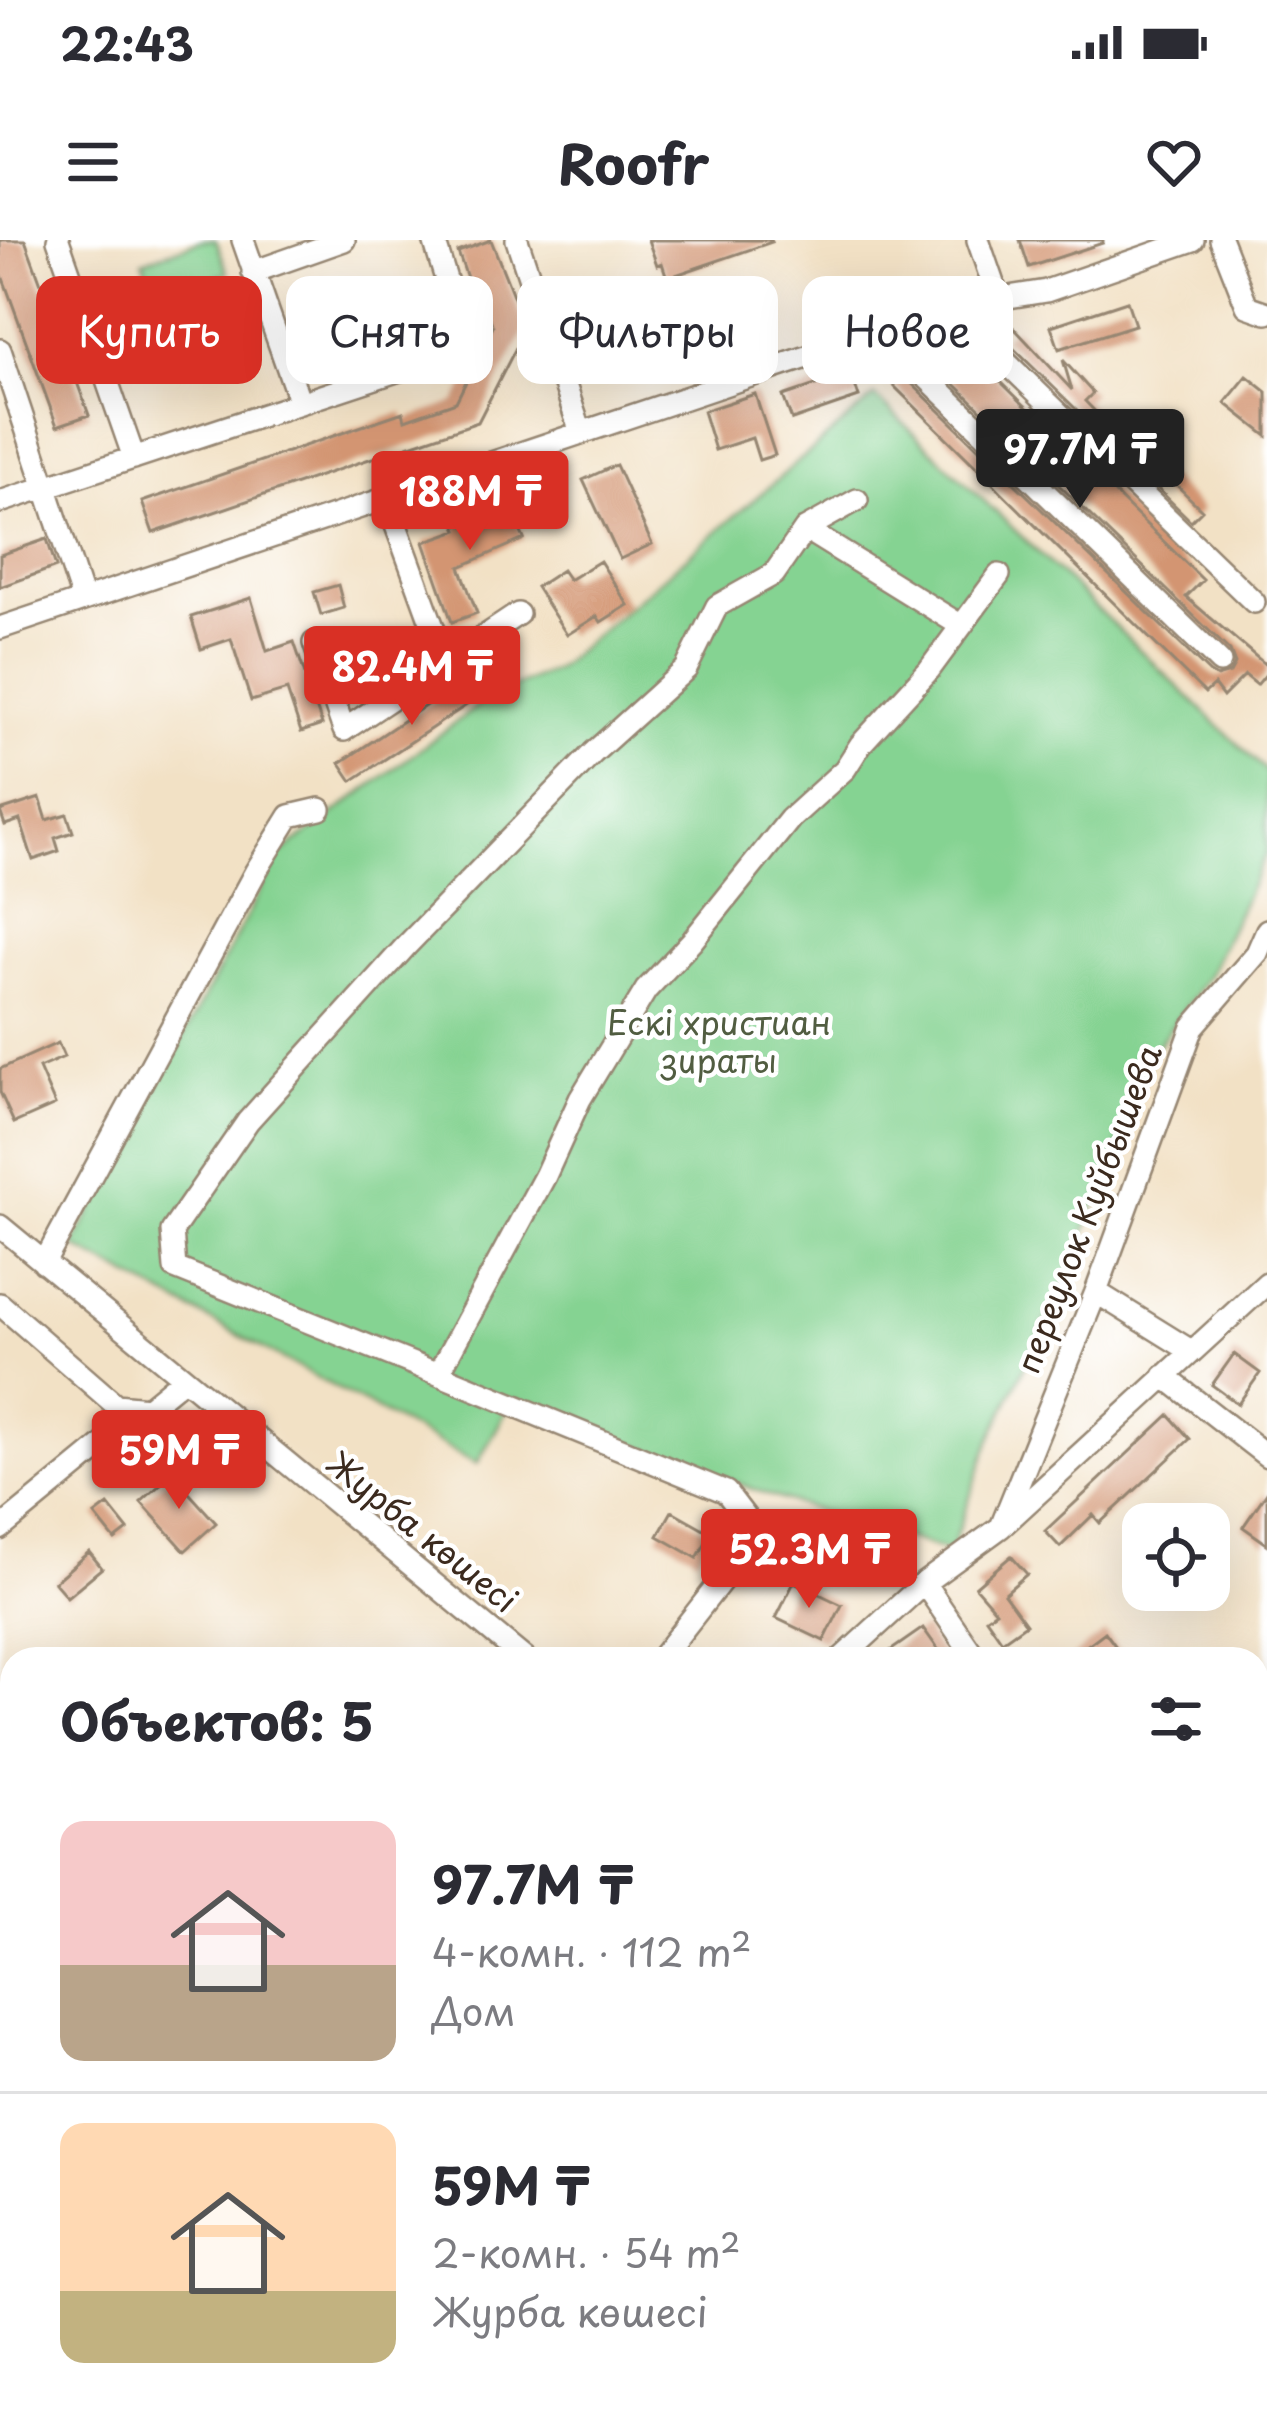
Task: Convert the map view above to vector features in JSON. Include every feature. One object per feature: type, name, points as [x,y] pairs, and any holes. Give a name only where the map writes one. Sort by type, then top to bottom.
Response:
[{"type":"street","points":[[58,240],[134,458]]},
{"type":"street","points":[[243,240],[301,403]]},
{"type":"street","points":[[253,272],[344,240]]},
{"type":"street","points":[[0,502],[418,364],[456,312],[434,240]]},
{"type":"street","points":[[517,240],[581,433]]},
{"type":"street","points":[[978,240],[990,276]]},
{"type":"street","points":[[1013,296],[1046,291],[1193,240]]},
{"type":"street","points":[[1220,240],[1247,306],[1267,313]]},
{"type":"street","points":[[0,350],[9,405],[45,487],[83,600]]},
{"type":"street","points":[[0,628],[802,359]]},
{"type":"street","points":[[1013,369],[1254,602]]},
{"type":"street","points":[[933,384],[1220,662]]},
{"type":"street","points":[[386,498],[445,660]]},
{"type":"street","points":[[669,1647],[758,1534],[726,1492],[175,1268],[172,1231],[248,1121],[374,981],[593,753],[686,669],[717,606],[774,574],[806,529],[857,500]]},
{"type":"street","points":[[806,529],[960,626]]},
{"type":"street","points":[[438,1373],[545,1176],[580,1100],[646,990],[692,941],[790,819],[845,769],[861,744],[929,670],[999,575]]},
{"type":"street","points":[[314,643],[344,730],[518,614]]},
{"type":"street","points":[[44,1263],[256,871],[290,816],[320,809]]},
{"type":"street","name":"переулок Куйбышева","points":[[1001,1527],[1096,1292],[1193,1027],[1257,953],[1267,930]]},
{"type":"street","name":"Журба көшесі","points":[[0,1226],[510,1647]]},
{"type":"street","points":[[854,1647],[924,1583],[1001,1527],[1267,1283]]},
{"type":"street","points":[[1096,1292],[1190,1351]]},
{"type":"street","points":[[0,1304],[116,1406],[148,1408]]},
{"type":"street","points":[[1164,1376],[1267,1456]]},
{"type":"street","points":[[0,1529],[183,1379]]},
{"type":"street","points":[[924,1583],[968,1647]]},
{"type":"green space","points":[[202,240],[216,240],[228,273],[149,276],[143,261]]},
{"type":"green space","name":"Ескі христиан зираты","points":[[875,396],[1267,772],[1267,852],[1208,976],[1152,1054],[1078,1251],[990,1441],[950,1552],[774,1497],[513,1399],[477,1464],[73,1246],[279,855],[488,698],[556,669]]},
{"type":"building","points":[[0,240],[25,240],[38,276],[36,369],[0,270]]},
{"type":"building","points":[[491,240],[517,305],[517,346],[478,422],[153,533],[142,502],[403,412],[405,420],[456,402],[465,384],[493,384],[493,276],[466,276],[458,252]]},
{"type":"building","points":[[648,240],[772,242],[673,276],[666,276],[662,263],[657,265]]},
{"type":"building","points":[[1020,240],[1103,240],[1103,243],[1029,267]]},
{"type":"building","points":[[1127,301],[1135,325],[1059,349],[1051,326]]},
{"type":"building","points":[[1013,329],[1072,390],[1063,360],[1093,393],[1085,401],[1202,510],[1191,521],[1013,348]]},
{"type":"building","points":[[1247,376],[1267,392],[1267,436],[1225,403]]},
{"type":"building","points":[[42,384],[78,384],[89,415],[57,426]]},
{"type":"building","points":[[818,384],[855,384],[859,397],[792,420],[783,396]]},
{"type":"building","points":[[892,384],[912,384],[1210,673],[1217,677],[1230,673],[1235,664],[1230,651],[955,384],[1003,384],[1203,580],[1186,597],[1267,666],[1257,685],[1245,675],[1223,697],[1214,685],[1205,693]]},
{"type":"building","points":[[755,394],[775,455],[759,460],[752,438],[715,450],[703,411]]},
{"type":"building","points":[[616,465],[652,544],[620,559],[583,480]]},
{"type":"building","points":[[507,501],[524,539],[460,567],[477,613],[452,622],[424,542],[458,530],[455,523]]},
{"type":"building","points":[[47,539],[56,567],[0,587],[0,555]]},
{"type":"building","points":[[600,561],[628,605],[601,622],[597,616],[567,635],[536,587],[562,570],[569,580]]},
{"type":"building","points":[[338,585],[344,608],[321,615],[314,592]]},
{"type":"building","points":[[251,598],[267,651],[294,642],[322,725],[301,732],[287,690],[251,701],[231,639],[201,649],[191,617]]},
{"type":"building","points":[[470,676],[483,694],[352,781],[340,763]]},
{"type":"building","points":[[40,798],[47,820],[67,814],[73,832],[55,838],[59,851],[33,860],[20,820],[5,825],[0,811]]},
{"type":"building","points":[[58,1043],[64,1057],[39,1068],[55,1105],[14,1123],[0,1092],[0,1069]]},
{"type":"building","points":[[1234,1354],[1260,1373],[1238,1404],[1212,1385]]},
{"type":"building","points":[[1169,1415],[1190,1439],[1100,1523],[1093,1515],[1060,1547],[1045,1531]]},
{"type":"building","points":[[172,1474],[216,1523],[185,1551],[141,1502]]},
{"type":"building","points":[[1267,1492],[1267,1544],[1243,1527]]},
{"type":"building","points":[[108,1505],[128,1530],[115,1540],[95,1515]]},
{"type":"building","points":[[672,1511],[711,1533],[697,1558],[658,1536]]},
{"type":"building","points":[[89,1552],[102,1568],[67,1597],[54,1582]]},
{"type":"building","points":[[1011,1556],[1027,1574],[1004,1594],[1026,1624],[1002,1641],[986,1618],[996,1611],[975,1587]]},
{"type":"building","points":[[794,1582],[842,1605],[824,1641],[776,1618]]},
{"type":"building","points":[[923,1628],[936,1647],[896,1647]]},
{"type":"building","points":[[1105,1632],[1116,1647],[1085,1647]]}]
